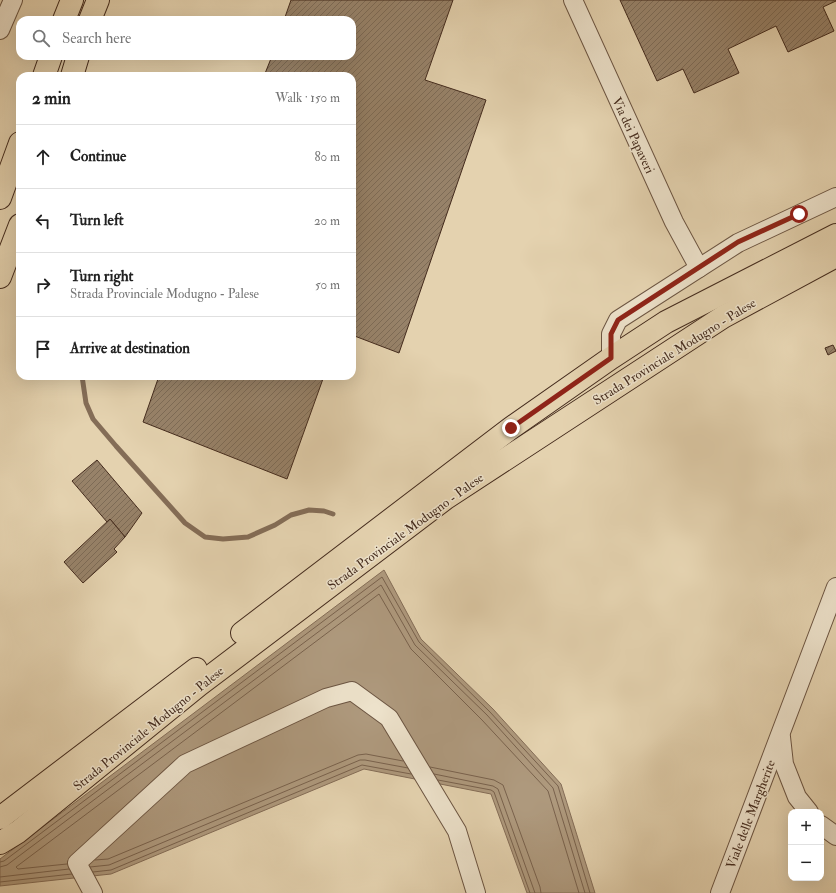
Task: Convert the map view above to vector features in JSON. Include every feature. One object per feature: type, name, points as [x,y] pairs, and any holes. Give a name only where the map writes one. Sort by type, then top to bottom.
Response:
[{"type":"main road","points":[[65,16],[72,0]]},
{"type":"main road","points":[[92,16],[98,0]]},
{"type":"main road","points":[[45,72],[50,60]]},
{"type":"main road","points":[[73,72],[77,60]]},
{"type":"main road","points":[[0,198],[16,153]]},
{"type":"main road","name":"Strada Provinciale Modugno - Palese","points":[[0,818],[511,428],[611,358],[666,322],[836,235]]},
{"type":"main road","points":[[0,276],[16,236]]},
{"type":"main road","name":"Strada Provinciale Modugno - Palese","points":[[15,833],[199,685],[446,498],[723,317],[836,256]]},
{"type":"street","points":[[0,30],[13,0]]},
{"type":"street","points":[[64,16],[66,0]]},
{"type":"street","points":[[97,16],[107,0]]},
{"type":"street","name":"Via dei Papaveri","points":[[573,0],[674,222],[699,268]]},
{"type":"street","points":[[611,358],[611,334],[618,320],[738,242],[836,197]]},
{"type":"street","name":"Viale delle Margherite","points":[[720,893],[836,587]]},
{"type":"street","points":[[93,893],[77,863],[185,764],[326,698],[352,691],[389,718],[457,831],[476,893]]},
{"type":"street","points":[[781,734],[784,764],[797,797],[807,809]]},
{"type":"street","points":[[824,828],[836,836]]},
{"type":"water","points":[[384,570],[421,639],[493,709],[561,784],[595,893],[527,893],[491,794],[364,769],[111,874],[0,886],[0,859]]},
{"type":"building","points":[[291,0],[453,0],[425,80],[486,100],[399,353],[356,337],[356,72],[266,72],[270,60],[356,60],[356,16],[285,16]]},
{"type":"building","points":[[620,0],[836,0],[823,7],[834,31],[788,52],[776,26],[728,49],[739,73],[694,93],[683,69],[657,81]]},
{"type":"building","points":[[833,345],[836,351],[828,355],[825,348]]},
{"type":"building","points":[[158,380],[323,380],[287,479],[143,422]]},
{"type":"building","points":[[97,460],[142,513],[125,537],[110,519],[107,522],[72,481]]},
{"type":"building","points":[[110,519],[125,537],[114,549],[117,552],[83,583],[64,562]]},
{"type":"waterway","points":[[83,380],[86,403],[93,419],[185,523],[205,537],[223,539],[248,537],[275,525],[291,515],[309,510],[324,511],[333,514]]},
{"type":"route","points":[[511,428],[611,358],[611,334],[618,320],[738,242],[799,214]]}]
